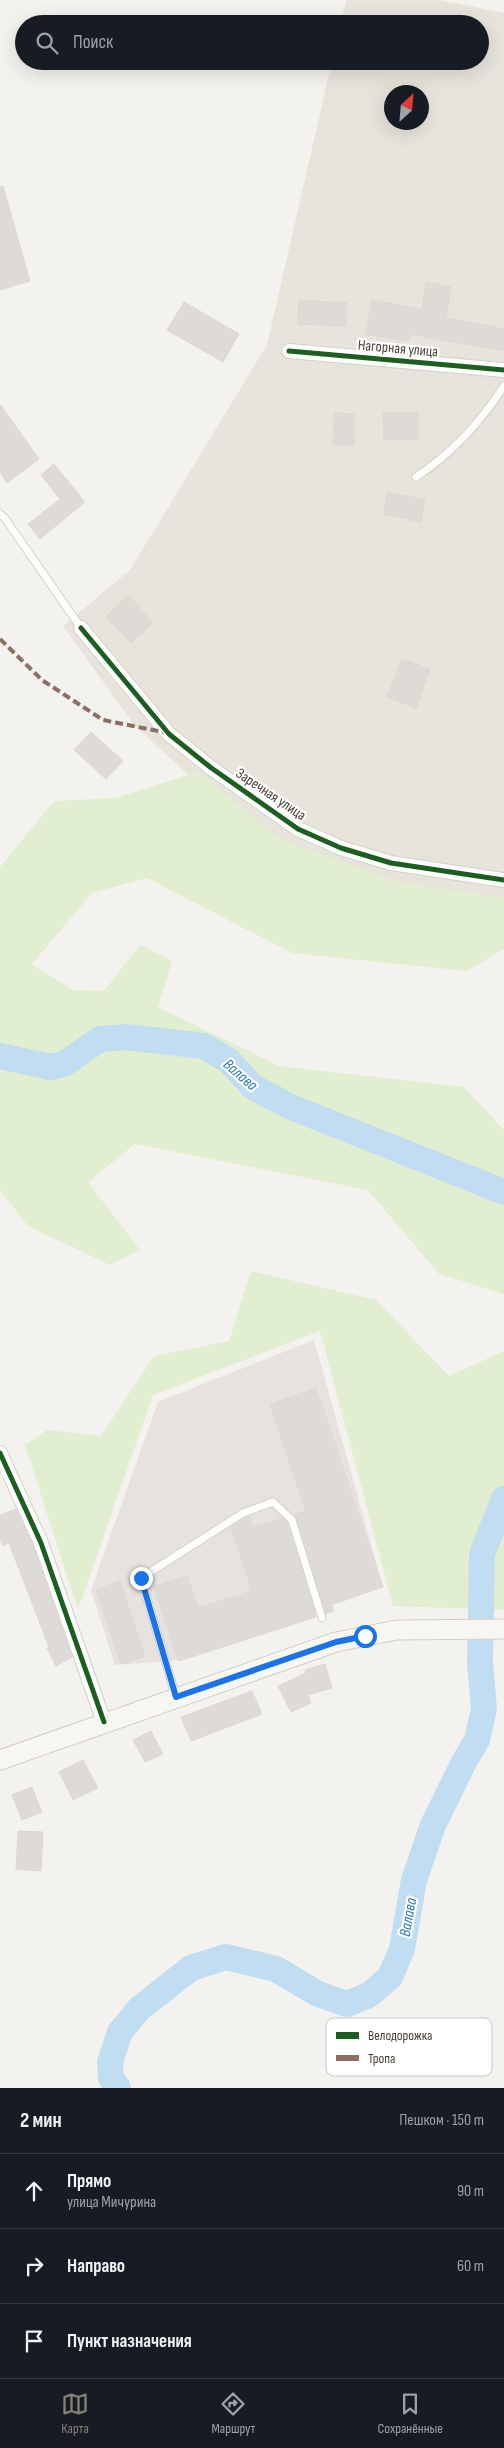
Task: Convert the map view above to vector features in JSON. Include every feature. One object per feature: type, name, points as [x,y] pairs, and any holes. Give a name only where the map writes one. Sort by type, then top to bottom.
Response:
[{"type":"main road","points":[[0,1760],[336,1642],[397,1630],[433,1628],[504,1629]]},
{"type":"street","name":"Нагорная улица","points":[[289,351],[504,370]]},
{"type":"street","name":"Заречная улица","points":[[81,628],[169,734],[210,768],[298,829],[341,848],[391,863],[504,880]]},
{"type":"street","points":[[0,1453],[41,1542],[104,1722]]},
{"type":"lane","points":[[416,477],[443,459],[491,407],[504,386]]},
{"type":"lane","points":[[0,514],[4,517],[81,628]]},
{"type":"lane","points":[[176,1697],[141,1578],[244,1513],[273,1502],[292,1520],[322,1618]]},
{"type":"shaded area","points":[[346,0],[439,0],[504,13],[504,908],[276,849],[193,779],[135,726],[63,626],[130,570],[267,345],[330,70],[489,70],[489,15],[343,15]]},
{"type":"shaded area","points":[[314,1340],[383,1587],[184,1660],[115,1665],[91,1590],[158,1402]]},
{"type":"green space","points":[[198,772],[281,840],[402,883],[504,898],[504,949],[467,971],[292,953],[147,878],[92,893],[32,964],[73,990],[104,991],[140,945],[172,961],[158,1007],[279,1066],[464,1087],[504,1130],[504,1294],[439,1274],[368,1190],[135,1144],[88,1182],[140,1250],[110,1265],[28,1226],[0,1190],[0,867],[54,801],[115,798]]},
{"type":"green space","points":[[251,1271],[376,1300],[449,1376],[504,1351],[504,1610],[393,1606],[320,1331],[153,1395],[78,1610],[25,1445],[47,1430],[101,1436],[154,1356],[229,1341]]},
{"type":"building","points":[[3,186],[30,281],[0,290],[0,187]]},
{"type":"building","points":[[426,282],[451,287],[446,318],[504,329],[504,351],[410,334],[408,341],[366,334],[372,300],[422,309]]},
{"type":"building","points":[[299,300],[347,303],[345,326],[298,324]]},
{"type":"building","points":[[184,302],[239,334],[223,362],[167,330]]},
{"type":"building","points":[[0,404],[39,459],[7,483],[0,472]]},
{"type":"building","points":[[418,412],[419,439],[384,440],[383,413]]},
{"type":"building","points":[[334,413],[355,414],[354,445],[333,445]]},
{"type":"building","points":[[54,464],[85,502],[40,539],[28,524],[60,499],[41,475]]},
{"type":"building","points":[[388,492],[425,500],[421,522],[383,514]]},
{"type":"building","points":[[128,595],[153,622],[131,643],[105,617]]},
{"type":"building","points":[[402,659],[430,669],[416,708],[387,697]]},
{"type":"building","points":[[91,732],[123,761],[106,779],[74,750]]},
{"type":"building","points":[[316,1388],[383,1587],[331,1604],[334,1611],[326,1614],[294,1515],[306,1511],[270,1404]]},
{"type":"building","points":[[16,1509],[33,1546],[72,1657],[56,1666],[47,1648],[49,1647],[9,1543],[3,1546],[0,1539],[0,1515]]},
{"type":"building","points":[[250,1516],[253,1528],[283,1518],[287,1523],[316,1617],[179,1661],[154,1587],[187,1576],[198,1608],[252,1591],[231,1527]]},
{"type":"building","points":[[120,1581],[145,1656],[121,1664],[96,1590]]},
{"type":"building","points":[[325,1664],[332,1688],[308,1695],[311,1703],[291,1712],[278,1686],[306,1673],[305,1670]]},
{"type":"building","points":[[252,1691],[262,1714],[191,1741],[181,1717]]},
{"type":"building","points":[[151,1731],[163,1754],[145,1762],[133,1740]]},
{"type":"building","points":[[83,1760],[98,1788],[73,1800],[59,1772]]},
{"type":"building","points":[[32,1787],[42,1812],[22,1820],[12,1795]]},
{"type":"building","points":[[18,1831],[43,1832],[41,1871],[16,1869]]},
{"type":"waterway","name":"Валава","points":[[0,1056],[50,1067],[64,1064],[100,1039],[126,1037],[204,1046],[229,1061],[253,1087],[291,1107],[504,1192]]},
{"type":"waterway","name":"Валава","points":[[118,2088],[111,2078],[110,2062],[120,2032],[139,2009],[191,1968],[226,1957],[276,1969],[318,1994],[347,2004],[369,1995],[390,1977],[402,1949],[414,1880],[433,1825],[477,1740],[484,1709],[480,1662],[482,1554],[504,1499]]},
{"type":"marked path","points":[[0,639],[42,680],[103,720],[168,733]]},
{"type":"cycle path","points":[[289,351],[504,370]]},
{"type":"cycle path","points":[[81,628],[169,734],[210,767],[298,829],[341,848],[391,863],[504,880]]},
{"type":"cycle path","points":[[0,1453],[41,1543],[104,1722]]},
{"type":"route","points":[[141,1578],[176,1697],[336,1642],[365,1636]]}]
